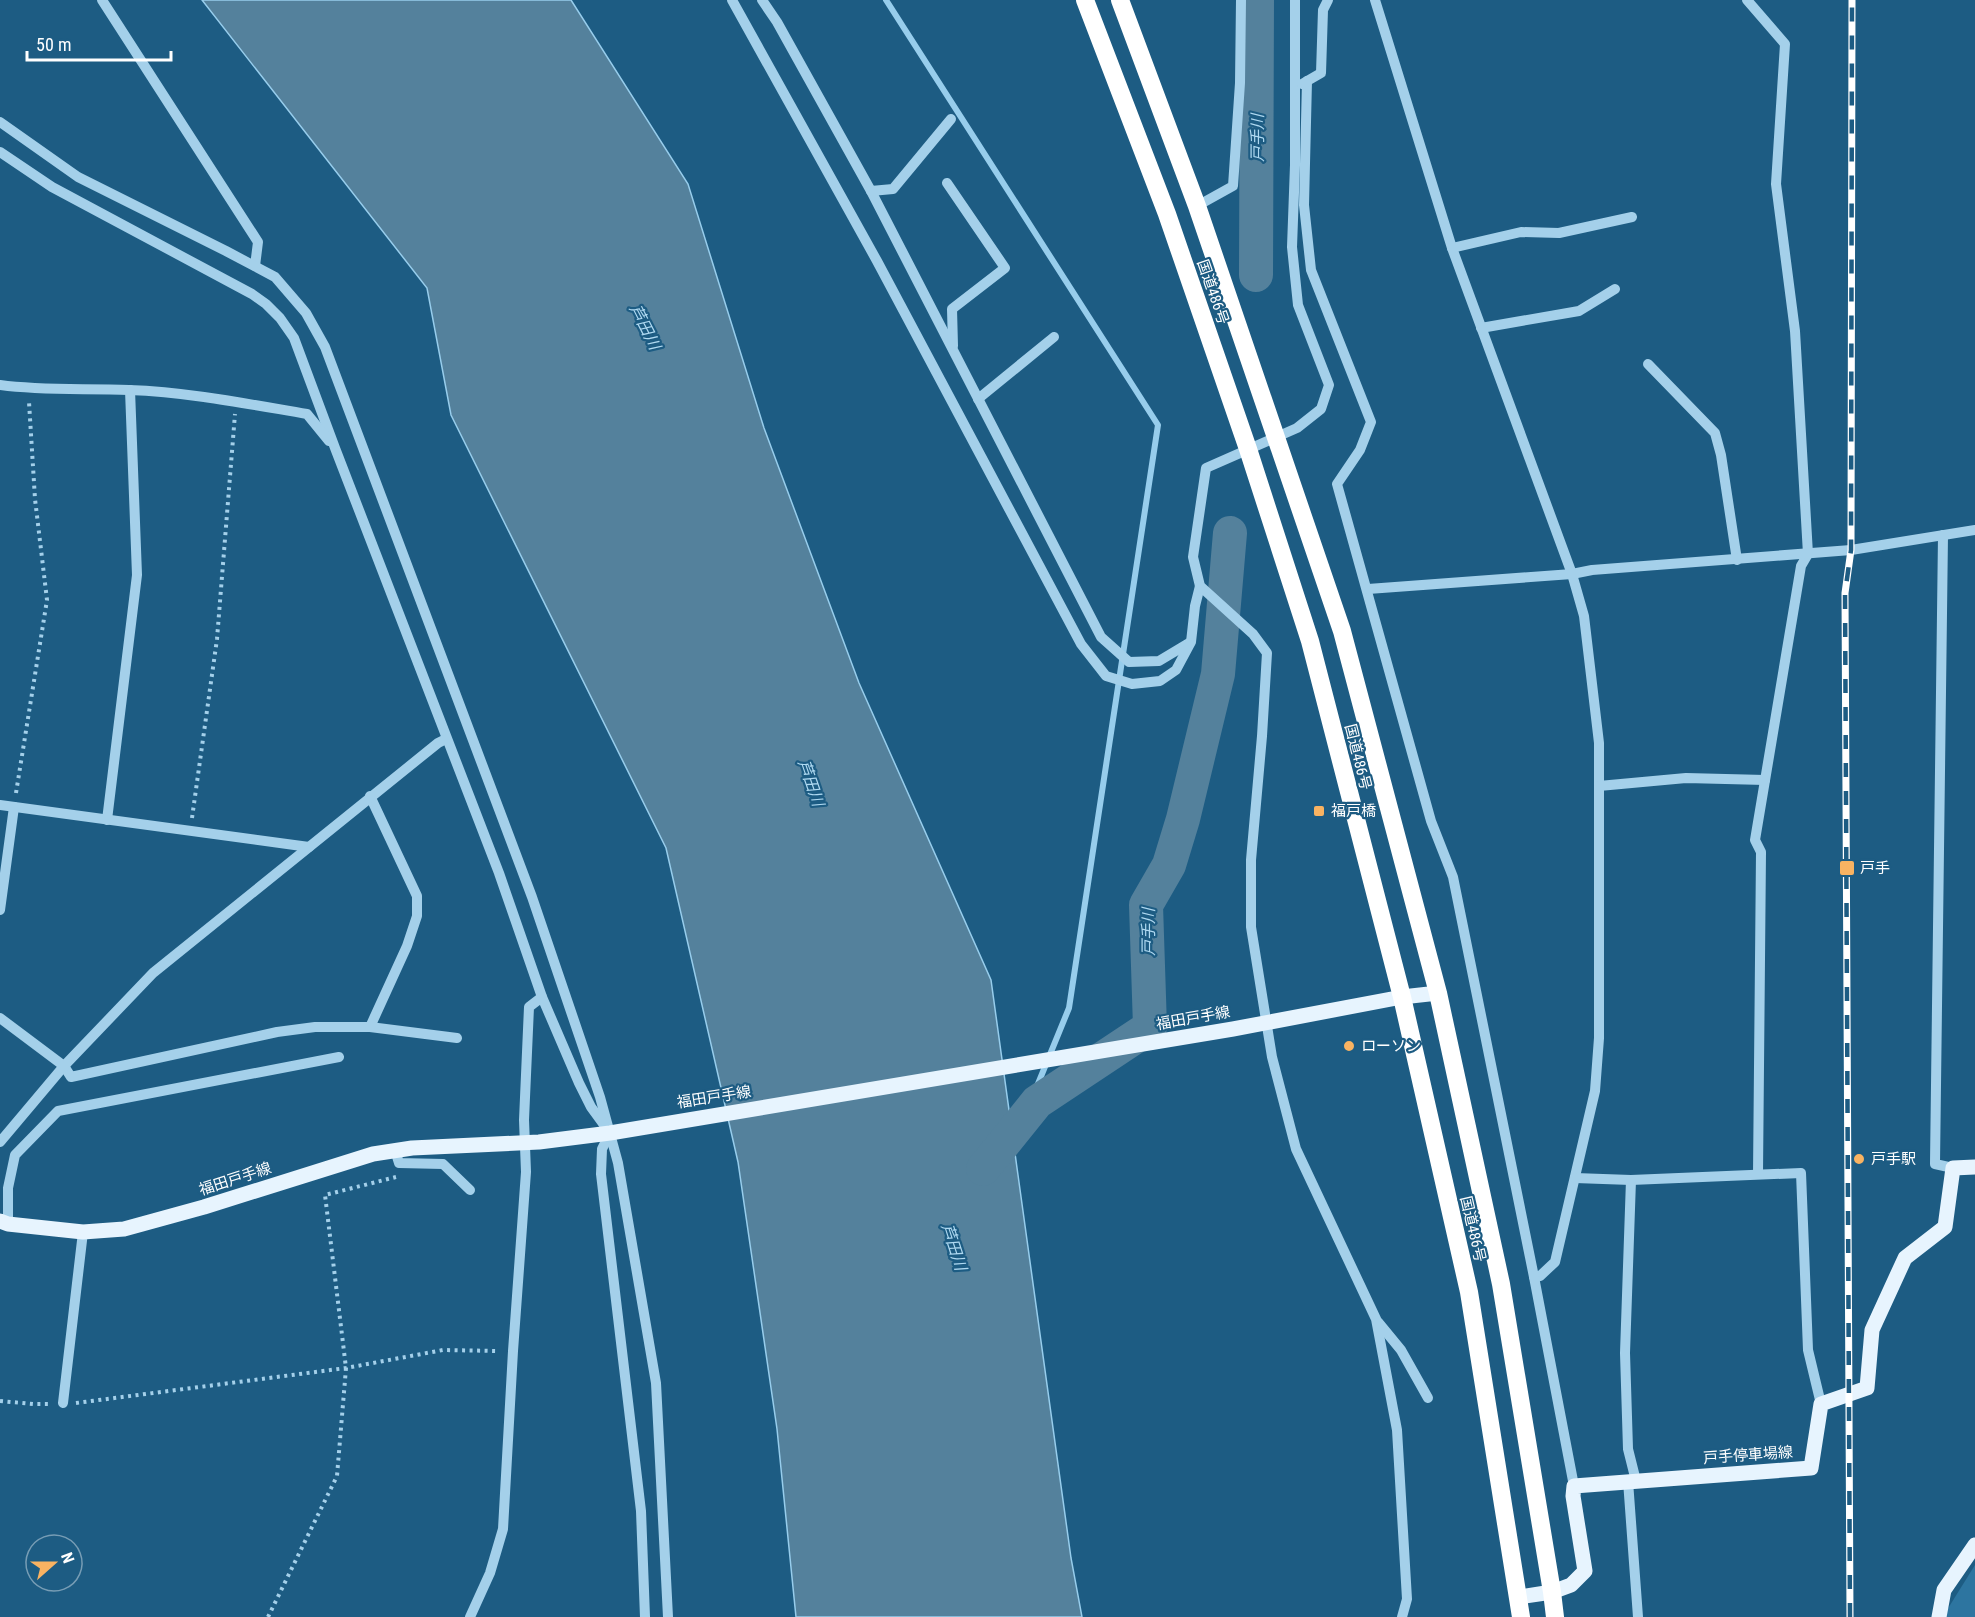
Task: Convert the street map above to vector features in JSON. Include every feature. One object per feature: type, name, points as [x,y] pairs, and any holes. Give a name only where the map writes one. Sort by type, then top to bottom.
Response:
[{"type":"highway","name":"国道486号","points":[[1085,0],[1167,214],[1248,449],[1310,641],[1402,997],[1469,1292],[1521,1617]]},
{"type":"highway","name":"国道486号","points":[[1120,0],[1197,206],[1342,631],[1438,993],[1501,1284],[1555,1617]]},
{"type":"main road","name":"福田戸手線","points":[[4,1223],[83,1232],[124,1229],[204,1208],[373,1154],[395,1150],[525,1142],[615,1132],[1233,1029],[1402,997],[1438,993]]},
{"type":"main road","points":[[1821,1404],[1867,1388],[1872,1330],[1905,1258],[1945,1227],[1953,1168],[1975,1167]]},
{"type":"main road","name":"戸手停車場線","points":[[1574,1486],[1811,1468],[1821,1404]]},
{"type":"main road","points":[[1519,1597],[1552,1592],[1571,1585],[1585,1571],[1573,1496],[1574,1486]]},
{"type":"main road","points":[[1939,1617],[1944,1590],[1975,1545]]},
{"type":"street","points":[[102,0],[258,242],[255,266]]},
{"type":"street","points":[[732,0],[877,261],[1081,644],[1106,676],[1132,684],[1160,681],[1176,670],[1191,642],[1200,586],[1193,557],[1206,468],[1297,428],[1321,409],[1329,385],[1298,305],[1292,247],[1295,0]]},
{"type":"street","points":[[762,0],[777,22],[871,191],[1101,637],[1129,662],[1160,661],[1191,642]]},
{"type":"street","points":[[1197,206],[1233,186],[1240,83],[1241,0]]},
{"type":"street","points":[[1294,88],[1321,73],[1323,10],[1328,0]]},
{"type":"street","points":[[1375,0],[1452,248],[1572,574],[1584,616],[1593,681],[1599,743],[1599,1038],[1595,1091],[1555,1262],[1540,1276],[1534,1277]]},
{"type":"street","points":[[1747,0],[1785,44],[1776,184],[1795,331],[1808,554],[1801,566],[1755,840],[1761,852],[1758,1174]]},
{"type":"street","points":[[1307,81],[1304,206],[1311,270],[1371,422],[1360,450],[1337,484],[1431,821],[1453,877],[1574,1486]]},
{"type":"street","points":[[871,191],[893,189],[951,119]]},
{"type":"street","points":[[0,122],[78,177],[275,277],[306,313],[325,347],[472,732],[532,897],[600,1097],[615,1132],[618,1163],[656,1383],[668,1617]]},
{"type":"street","points":[[0,152],[52,188],[252,294],[280,318],[294,338],[334,448],[499,873],[542,997],[591,1107],[615,1132]]},
{"type":"street","points":[[947,183],[1005,268],[952,309],[953,350]]},
{"type":"street","points":[[1452,248],[1521,232],[1559,233],[1632,217]]},
{"type":"street","points":[[1481,328],[1579,311],[1615,289]]},
{"type":"street","points":[[978,399],[1054,337]]},
{"type":"street","points":[[1648,364],[1716,433],[1737,560]]},
{"type":"street","points":[[0,385],[28,389],[130,390],[236,401],[307,414],[334,448]]},
{"type":"street","points":[[107,820],[137,575],[130,390]]},
{"type":"street","points":[[1368,589],[1851,550],[1975,530]]},
{"type":"street","points":[[1943,535],[1935,1164],[1953,1168]]},
{"type":"street","points":[[1200,586],[1253,634],[1267,653],[1251,860],[1251,927],[1272,1057],[1296,1149],[1376,1319],[1401,1350],[1428,1398]]},
{"type":"street","points":[[0,1142],[64,1066],[153,973],[370,796],[446,739]]},
{"type":"street","points":[[1599,786],[1686,778],[1764,780]]},
{"type":"street","points":[[370,796],[417,896],[417,916],[407,946],[370,1027]]},
{"type":"street","points":[[0,806],[309,847]]},
{"type":"street","points":[[0,910],[14,807]]},
{"type":"street","points":[[470,1617],[490,1573],[503,1529],[526,1172],[524,1120],[529,1007],[542,997]]},
{"type":"street","points":[[0,1018],[64,1066],[71,1077],[277,1032],[315,1027],[370,1027],[456,1038]]},
{"type":"street","points":[[4,1223],[15,1155],[58,1110],[339,1057]]},
{"type":"street","points":[[615,1132],[602,1149],[601,1174],[641,1511],[645,1617]]},
{"type":"street","points":[[395,1150],[399,1163],[443,1164],[470,1190]]},
{"type":"street","points":[[1575,1178],[1631,1180],[1801,1173],[1808,1350],[1821,1404]]},
{"type":"street","points":[[1631,1180],[1625,1353],[1638,1617]]},
{"type":"street","points":[[63,1403],[83,1232]]},
{"type":"street","points":[[1376,1319],[1397,1430],[1407,1599],[1402,1617]]},
{"type":"path","points":[[14,807],[47,600],[35,499],[28,389]]},
{"type":"path","points":[[190,831],[217,639],[236,401]]},
{"type":"path","points":[[268,1617],[337,1476],[346,1368],[325,1195],[400,1176]]},
{"type":"path","points":[[0,1401],[33,1404],[83,1403],[346,1368],[444,1350],[513,1351]]},
{"type":"shaded area","points":[[1975,1565],[1975,1617],[1946,1617],[1947,1610]]},
{"type":"water","name":"芦田川","points":[[202,0],[571,0],[688,184],[764,428],[859,683],[991,980],[1071,1558],[1082,1617],[796,1617],[777,1429],[738,1162],[666,848],[451,415],[427,288]]},
{"type":"waterway","points":[[886,0],[1158,425],[1069,1008],[1033,1096],[1008,1130]]},
{"type":"waterway","name":"戸手川","points":[[1256,275],[1257,0]]},
{"type":"waterway","name":"戸手川","points":[[983,1169],[1037,1102],[1150,1027],[1146,905],[1169,865],[1183,819],[1218,674],[1230,533]]},
{"type":"railway","points":[[1850,1617],[1845,593],[1851,550],[1852,0]]},
{"type":"place","name":"福戸橋","points":[[1319,811]]},
{"type":"place","name":"戸手","points":[[1847,868]]},
{"type":"place","name":"ローソン","points":[[1349,1046]]},
{"type":"place","name":"戸手駅","points":[[1859,1159]]}]
